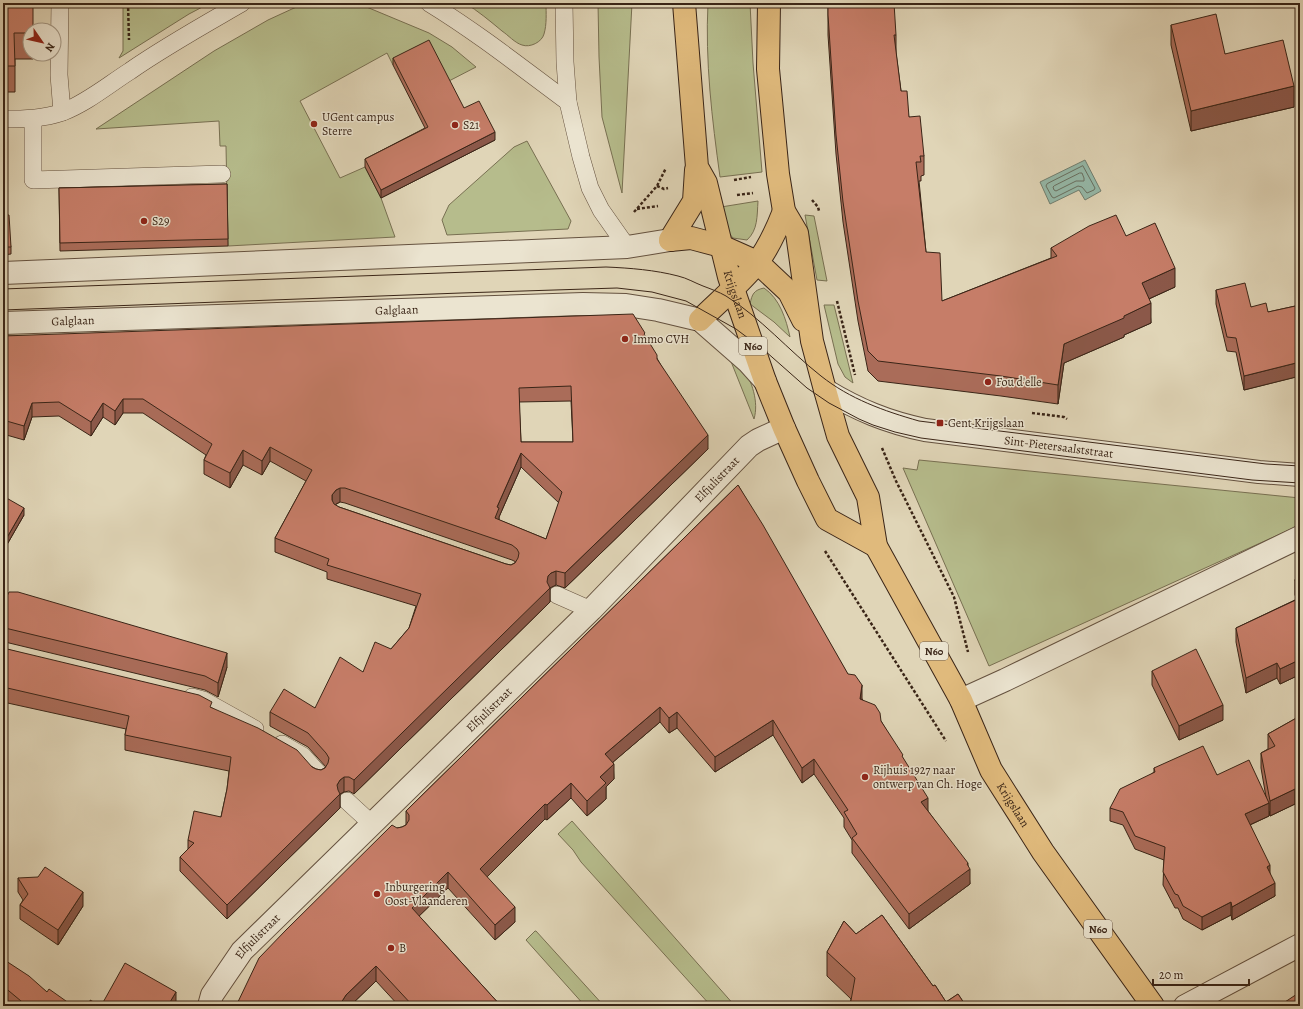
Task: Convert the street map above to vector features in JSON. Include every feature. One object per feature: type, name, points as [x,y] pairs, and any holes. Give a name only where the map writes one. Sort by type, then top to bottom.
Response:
[{"type":"main road","name":"Krijgslaan","points":[[684,3],[697,166],[706,183],[733,289],[765,382],[784,428],[827,519],[876,546]]},
{"type":"main road","name":"Krijgslaan","points":[[769,3],[768,69],[778,174],[784,211],[797,233],[812,341],[825,390],[838,436],[868,498],[876,546],[961,700],[991,770],[1043,852],[1153,1006]]},
{"type":"main road","points":[[670,240],[694,201],[697,166]]},
{"type":"main road","points":[[700,320],[733,289],[757,262],[772,238],[784,211]]},
{"type":"main road","points":[[670,240],[691,238],[721,246],[757,262],[789,292],[812,341]]},
{"type":"street","points":[[3,273],[627,246],[670,240]]},
{"type":"street","name":"Galglaan","points":[[3,323],[604,304],[626,305],[658,310],[700,320],[748,362],[765,382]]},
{"type":"street","name":"Sint-Pietersaalststraat","points":[[825,390],[846,403],[869,414],[924,430],[1252,471],[1300,475]]},
{"type":"street","name":"Elfjulistraat","points":[[209,1006],[212,995],[242,951],[381,821],[591,610],[749,446],[758,440],[784,428]]},
{"type":"street","points":[[961,700],[1300,537]]},
{"type":"street","points":[[1185,1006],[1300,945]]},
{"type":"lane","points":[[60,3],[59,75],[62,112]]},
{"type":"lane","points":[[3,119],[33,119],[62,112],[90,99],[177,41],[242,3]]},
{"type":"lane","points":[[429,3],[464,24],[568,102]]},
{"type":"lane","points":[[564,3],[565,62],[568,102],[581,157],[590,188],[602,210],[627,246]]},
{"type":"lane","points":[[33,119],[33,180],[222,174]]},
{"type":"lane","points":[[557,595],[591,610]]},
{"type":"lane","points":[[180,694],[203,700],[303,756],[319,774]]},
{"type":"lane","points":[[347,801],[381,821]]},
{"type":"path","points":[[128,3],[130,71]]},
{"type":"path","points":[[614,228],[637,209],[657,186],[668,165]]},
{"type":"path","points":[[736,195],[757,192]]},
{"type":"path","points":[[808,196],[818,207],[819,214]]},
{"type":"path","points":[[632,208],[637,209],[661,206]]},
{"type":"path","points":[[836,300],[852,365],[869,414]]},
{"type":"path","points":[[896,481],[954,597],[969,654]]},
{"type":"shaded area","points":[[123,3],[210,3],[189,14],[119,58],[123,51]]},
{"type":"shaded area","points":[[305,3],[357,3],[429,33],[452,47],[476,67],[447,82],[429,47],[393,65],[387,53],[300,101],[340,178],[365,167],[381,198],[395,237],[228,246],[226,146],[220,146],[219,121],[96,129],[214,51],[268,20]]},
{"type":"shaded area","points":[[465,3],[546,3],[546,22],[543,37],[538,42],[529,46],[519,44]]},
{"type":"shaded area","points":[[598,3],[632,3],[622,193],[602,117]]},
{"type":"shaded area","points":[[708,3],[750,3],[753,63],[762,172],[720,177],[708,68]]},
{"type":"shaded area","points":[[527,141],[571,221],[568,229],[447,235],[442,220],[449,205],[514,147]]},
{"type":"shaded area","points":[[758,201],[755,227],[751,236],[747,240],[733,238],[728,232],[721,207]]},
{"type":"shaded area","points":[[805,215],[814,216],[827,281],[817,280]]},
{"type":"shaded area","points":[[764,288],[770,293],[782,310],[790,337],[774,322],[750,304],[754,293]]},
{"type":"shaded area","points":[[824,305],[834,305],[853,383],[845,377],[838,364]]},
{"type":"shaded area","points":[[728,354],[742,366],[752,385],[756,406],[754,419]]},
{"type":"shaded area","points":[[919,460],[1300,498],[1300,525],[989,666],[903,468],[917,470]]},
{"type":"shaded area","points":[[572,821],[735,1006],[711,1006],[581,862],[573,850],[558,834]]},
{"type":"shaded area","points":[[535,931],[604,1006],[585,1006],[526,940]]},
{"type":"water","points":[[1085,160],[1101,191],[1085,200],[1079,190],[1050,204],[1040,182]]},
{"type":"building","points":[[3,3],[33,3],[33,22],[22,22],[22,33],[14,33],[15,66],[3,66]]},
{"type":"building","points":[[828,3],[894,3],[896,35],[894,35],[901,91],[907,91],[909,117],[920,116],[924,156],[920,156],[921,162],[916,162],[926,252],[940,253],[942,301],[1057,256],[1051,248],[1089,226],[1116,215],[1126,236],[1155,223],[1175,268],[1142,283],[1151,303],[1124,316],[1124,318],[1064,344],[1058,385],[1001,376],[878,361],[868,351],[858,301],[843,202],[836,135]]},
{"type":"building","points":[[1216,14],[1225,54],[1283,40],[1294,86],[1191,111],[1171,25]]},
{"type":"building","name":"S21","points":[[429,40],[464,108],[479,101],[495,132],[381,190],[365,159],[428,127],[393,58]]},
{"type":"building","name":"S29","points":[[227,184],[228,239],[60,243],[59,188]]},
{"type":"building","points":[[3,215],[9,215],[11,247],[3,247]]},
{"type":"building","points":[[1245,283],[1251,307],[1266,303],[1268,312],[1300,305],[1300,362],[1244,376],[1236,338],[1227,337],[1216,290]]},
{"type":"building","points":[[633,314],[657,355],[657,359],[708,435],[565,573],[556,571],[551,573],[548,576],[547,582],[550,588],[354,780],[349,777],[344,777],[340,780],[337,785],[340,794],[227,905],[180,857],[194,843],[188,840],[194,811],[221,817],[227,789],[231,757],[125,735],[129,716],[3,687],[3,648],[199,695],[212,702],[210,707],[258,728],[297,750],[312,767],[321,770],[325,768],[328,763],[329,758],[326,753],[308,733],[270,712],[284,689],[315,708],[340,657],[363,672],[375,642],[391,649],[409,628],[421,594],[327,565],[329,559],[275,538],[312,470],[270,447],[262,461],[243,450],[230,473],[204,460],[212,444],[143,399],[123,399],[115,411],[103,403],[91,422],[59,402],[32,403],[24,426],[3,420],[3,336]],"holes":[[[571,386],[573,442],[521,442],[519,388]],[[521,453],[562,492],[546,539],[495,518],[499,508],[497,507]],[[345,488],[512,545],[519,553],[518,558],[515,563],[511,565],[506,564],[339,507],[334,504],[332,500],[332,495],[336,490]]]},
{"type":"building","points":[[738,485],[763,525],[848,674],[855,675],[862,685],[860,699],[875,705],[880,713],[881,721],[928,798],[921,802],[968,863],[967,864],[970,869],[909,914],[852,838],[857,834],[844,812],[848,810],[814,759],[802,768],[773,720],[715,757],[677,712],[669,718],[660,707],[605,754],[614,764],[600,777],[606,783],[587,801],[571,783],[547,805],[545,804],[480,869],[515,907],[495,925],[448,872],[412,908],[501,1006],[413,1006],[376,966],[346,995],[339,1006],[236,1006],[259,958],[392,825],[397,828],[406,825],[409,820],[409,815],[406,811]]},
{"type":"building","points":[[3,496],[24,508],[5,541],[3,541]]},
{"type":"building","points":[[1300,571],[1300,590],[1295,580]]},
{"type":"building","points":[[9,592],[18,592],[227,653],[218,683],[205,676],[3,628],[3,605]]},
{"type":"building","points":[[1300,598],[1300,662],[1299,660],[1280,669],[1277,663],[1246,678],[1236,628]]},
{"type":"building","points":[[1196,649],[1223,705],[1179,726],[1152,671]]},
{"type":"building","points":[[1300,716],[1300,798],[1295,789],[1270,801],[1261,753],[1275,746],[1268,734]]},
{"type":"building","points":[[1203,746],[1217,775],[1249,760],[1269,803],[1245,814],[1270,865],[1267,867],[1275,883],[1232,907],[1231,902],[1202,917],[1183,906],[1178,895],[1175,894],[1163,872],[1165,847],[1135,836],[1123,812],[1110,808],[1120,789],[1155,772],[1154,768]]},
{"type":"building","points":[[45,867],[83,892],[58,930],[20,905],[28,894],[18,878],[38,877]]},
{"type":"building","points":[[882,915],[933,986],[935,985],[946,1002],[958,994],[964,1003],[967,1003],[969,1006],[850,1006],[855,978],[827,952],[844,921],[856,934]]},
{"type":"building","points":[[3,959],[29,976],[47,992],[49,989],[73,1006],[27,1006],[3,986]]},
{"type":"building","points":[[125,963],[176,992],[170,1002],[170,1006],[101,1006]]},
{"type":"building","points":[[1300,992],[1300,1006],[1279,1006]]},
{"type":"building","points":[[90,1000],[101,1006],[91,1006]]},
{"type":"tram line","points":[[3,289],[606,267],[651,271],[681,277],[726,296],[751,314],[809,366],[832,384],[856,398],[919,421],[1266,464],[1300,466]]},
{"type":"tram line","points":[[3,310],[617,288],[652,292],[686,301],[736,329],[764,350],[807,388],[829,403],[859,419],[895,432],[921,438],[1252,480],[1300,483]]},
{"type":"place","name":"UGent campus Sterre","points":[[314,124]]},
{"type":"place","name":"S21","points":[[455,125]]},
{"type":"place","name":"S29","points":[[144,221]]},
{"type":"place","name":"Immo CVH","points":[[625,339]]},
{"type":"place","name":"Fou d'elle","points":[[988,382]]},
{"type":"place","name":"Gent Krijgslaan","points":[[940,423]]},
{"type":"place","name":"Rijhuis 1927 naar ontwerp van Ch. Hoge","points":[[865,777]]},
{"type":"place","name":"Inburgering Oost-Vlaanderen","points":[[377,894]]},
{"type":"place","name":"B","points":[[391,948]]}]
